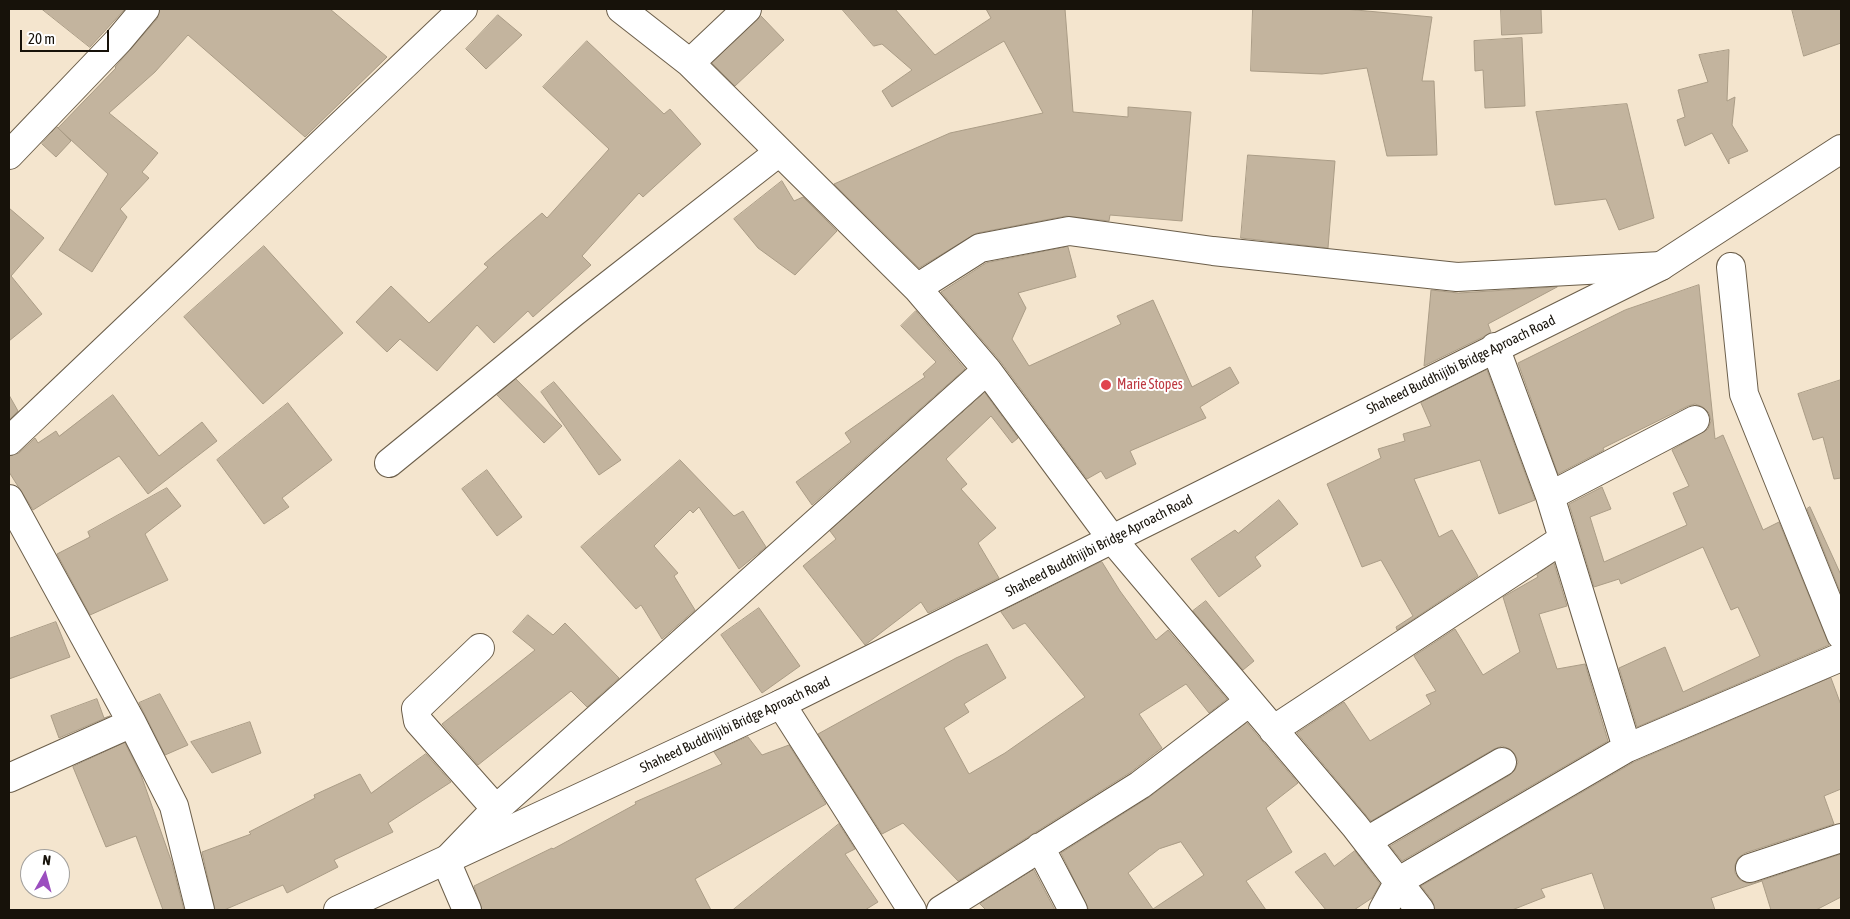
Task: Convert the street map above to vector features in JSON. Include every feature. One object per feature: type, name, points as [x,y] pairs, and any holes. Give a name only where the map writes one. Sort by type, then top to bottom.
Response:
[{"type":"street","points":[[9,155],[119,40],[145,9]]},
{"type":"street","points":[[9,441],[463,9]]},
{"type":"street","points":[[621,9],[690,63],[917,288],[986,370],[1112,539],[1367,841],[1420,910]]},
{"type":"street","points":[[690,63],[748,9]]},
{"type":"street","name":"Shaheed Buddhijibi Bridge Aproach Road","points":[[338,910],[781,704],[1661,266],[1841,149]]},
{"type":"street","points":[[389,463],[573,313],[779,152]]},
{"type":"street","points":[[917,288],[980,248],[1040,235],[1069,231],[1213,251],[1457,277],[1661,266]]},
{"type":"street","points":[[1731,267],[1744,394],[1841,635]]},
{"type":"street","points":[[1496,347],[1550,496],[1627,748]]},
{"type":"street","points":[[467,910],[446,861],[496,808],[867,483],[986,370]]},
{"type":"street","points":[[1550,496],[1695,420]]},
{"type":"street","points":[[9,499],[132,723],[174,806],[200,910]]},
{"type":"street","points":[[1273,730],[1563,539]]},
{"type":"street","points":[[480,648],[416,710],[418,721],[496,808]]},
{"type":"street","points":[[1383,910],[1399,881],[1627,748],[1841,656]]},
{"type":"street","points":[[941,910],[1140,785],[1249,702]]},
{"type":"street","points":[[781,704],[912,910]]},
{"type":"street","points":[[9,778],[132,723]]},
{"type":"street","points":[[1367,841],[1502,762]]},
{"type":"street","points":[[1750,868],[1841,838]]},
{"type":"street","points":[[1040,847],[1074,910]]},
{"type":"building","points":[[42,9],[125,9],[90,47]]},
{"type":"building","points":[[160,9],[330,9],[387,57],[305,137],[188,35],[155,72],[109,113],[158,153],[142,172],[149,178],[120,209],[127,217],[92,272],[59,250],[108,174],[58,128],[116,68],[157,19]]},
{"type":"building","points":[[842,9],[895,9],[935,55],[991,18],[986,9],[1065,9],[1073,112],[1128,117],[1128,107],[1191,112],[1182,221],[1110,215],[1109,221],[1066,216],[977,233],[919,268],[834,184],[950,133],[1043,113],[1004,41],[892,107],[882,91],[912,70],[882,44],[874,46]]},
{"type":"building","points":[[1253,9],[1345,9],[1432,17],[1422,81],[1434,81],[1437,155],[1387,156],[1367,68],[1322,74],[1251,71]]},
{"type":"building","points":[[1501,9],[1541,9],[1542,33],[1502,35]]},
{"type":"building","points":[[1792,9],[1841,9],[1841,43],[1804,56]]},
{"type":"building","points":[[498,15],[522,35],[486,69],[466,49]]},
{"type":"building","points":[[761,16],[784,40],[735,86],[712,63]]},
{"type":"building","points":[[1522,38],[1525,106],[1485,108],[1483,70],[1475,71],[1474,41]]},
{"type":"building","points":[[587,41],[664,114],[670,109],[701,144],[643,197],[639,193],[582,256],[591,265],[533,317],[528,311],[494,343],[477,325],[437,371],[400,339],[387,352],[356,322],[391,286],[429,323],[488,267],[484,264],[542,213],[547,218],[609,149],[543,87]]},
{"type":"building","points":[[1729,50],[1727,101],[1735,97],[1732,125],[1748,151],[1729,159],[1729,164],[1712,133],[1685,146],[1677,120],[1685,117],[1678,90],[1708,82],[1699,55]]},
{"type":"building","points":[[1627,104],[1654,218],[1619,230],[1606,199],[1555,205],[1536,112]]},
{"type":"building","points":[[57,127],[71,141],[56,157],[42,144]]},
{"type":"building","points":[[1248,155],[1335,161],[1328,248],[1241,238]]},
{"type":"building","points":[[782,181],[794,201],[803,197],[837,231],[795,275],[758,248],[734,219]]},
{"type":"building","points":[[9,208],[44,238],[11,276],[42,314],[9,341]]},
{"type":"building","points":[[264,246],[343,333],[263,404],[184,317]]},
{"type":"building","points":[[1068,247],[1076,277],[1018,293],[1026,308],[1012,339],[1029,366],[1121,324],[1117,316],[1153,300],[1192,387],[1230,367],[1239,383],[1200,407],[1206,418],[1130,451],[1136,464],[1106,479],[1101,471],[1087,479],[1000,361],[941,292],[986,263]]},
{"type":"building","points":[[1699,285],[1715,439],[1723,435],[1763,530],[1779,522],[1829,645],[1637,727],[1619,668],[1665,647],[1683,692],[1760,656],[1738,607],[1731,610],[1703,547],[1621,584],[1619,579],[1594,587],[1569,504],[1602,487],[1611,509],[1590,517],[1604,562],[1687,525],[1673,493],[1689,486],[1672,450],[1708,429],[1711,421],[1709,413],[1703,407],[1695,404],[1688,406],[1603,448],[1604,450],[1558,474],[1518,363],[1625,310]]},
{"type":"building","points":[[1557,287],[1488,324],[1491,332],[1483,337],[1424,366],[1431,290],[1458,293]]},
{"type":"building","points":[[916,311],[965,369],[812,505],[796,482],[851,442],[845,433],[925,377],[923,374],[936,362],[901,326]]},
{"type":"building","points":[[1487,370],[1535,500],[1499,514],[1480,460],[1414,479],[1439,537],[1452,530],[1478,576],[1397,630],[1396,627],[1413,616],[1381,560],[1362,567],[1327,484],[1381,458],[1378,449],[1405,441],[1403,434],[1431,426],[1421,403]]},
{"type":"building","points":[[516,379],[562,426],[544,443],[497,395]]},
{"type":"building","points":[[1841,380],[1841,478],[1834,479],[1823,437],[1813,440],[1798,394]]},
{"type":"building","points":[[554,382],[621,460],[599,475],[541,392]]},
{"type":"building","points":[[985,393],[1018,438],[1012,443],[991,416],[946,459],[967,484],[961,489],[996,528],[978,543],[999,578],[928,613],[921,602],[865,645],[803,566],[836,539],[830,531]]},
{"type":"building","points":[[9,395],[18,411],[9,420]]},
{"type":"building","points":[[113,395],[159,456],[202,422],[217,441],[148,494],[119,456],[33,510],[9,472],[9,456],[19,453],[35,438],[38,443],[56,431],[59,436]]},
{"type":"building","points":[[288,403],[332,460],[282,498],[289,507],[264,524],[217,460]]},
{"type":"building","points":[[680,460],[734,516],[743,511],[766,547],[739,569],[699,507],[693,513],[690,510],[654,546],[678,573],[674,576],[695,610],[662,639],[641,605],[636,609],[581,547]]},
{"type":"building","points":[[487,470],[522,517],[497,536],[462,489]]},
{"type":"building","points":[[167,488],[181,506],[145,534],[168,580],[90,615],[57,554],[90,537],[88,532]]},
{"type":"building","points":[[1279,500],[1298,524],[1255,557],[1261,566],[1219,597],[1191,559],[1235,530],[1238,533]]},
{"type":"building","points":[[1810,507],[1841,575],[1841,594],[1807,509]]},
{"type":"building","points":[[1102,562],[1120,591],[1156,640],[1168,630],[1227,699],[1209,713],[1186,684],[1139,714],[1162,748],[1131,772],[958,881],[903,823],[882,834],[818,734],[956,658],[987,644],[1006,678],[964,704],[969,712],[944,728],[969,774],[1005,753],[1085,697],[1025,623],[1013,629],[1001,612]]},
{"type":"building","points":[[1554,563],[1567,606],[1539,614],[1557,669],[1585,664],[1608,741],[1402,861],[1390,846],[1510,775],[1515,770],[1518,762],[1515,754],[1510,749],[1502,746],[1494,749],[1371,821],[1297,733],[1344,702],[1370,741],[1431,704],[1426,695],[1436,691],[1414,656],[1455,629],[1483,675],[1520,652],[1503,597],[1538,577],[1537,575]]},
{"type":"building","points":[[1206,601],[1254,661],[1243,670],[1193,611]]},
{"type":"building","points":[[759,608],[800,666],[762,693],[721,635]]},
{"type":"building","points":[[528,615],[553,635],[565,623],[619,678],[587,707],[571,691],[478,765],[442,724],[535,650],[513,632]]},
{"type":"building","points":[[56,622],[70,657],[9,679],[9,639]]},
{"type":"building","points":[[1831,678],[1841,705],[1841,789],[1824,796],[1834,824],[1745,853],[1738,858],[1735,865],[1735,873],[1740,880],[1754,883],[1841,854],[1841,897],[1816,910],[1771,910],[1762,881],[1711,898],[1715,910],[1605,910],[1592,873],[1541,889],[1545,897],[1512,910],[1435,910],[1432,900],[1421,886],[1634,762]]},
{"type":"building","points":[[160,694],[188,745],[165,755],[139,703]]},
{"type":"building","points":[[97,699],[104,718],[110,716],[59,738],[51,716]]},
{"type":"building","points":[[250,722],[261,753],[212,773],[191,742]]},
{"type":"building","points":[[1247,723],[1298,783],[1266,808],[1292,852],[1246,881],[1266,910],[1089,910],[1061,853],[1148,798]],"holes":[[[1181,842],[1204,875],[1153,909],[1128,873],[1159,849]]]},
{"type":"building","points":[[748,737],[762,755],[789,745],[826,804],[695,879],[711,910],[482,910],[474,886],[553,849],[636,804],[635,802],[722,764],[714,752]]},
{"type":"building","points":[[125,743],[141,775],[172,863],[184,910],[163,910],[136,836],[106,847],[73,767]]},
{"type":"building","points":[[426,754],[451,782],[388,823],[393,832],[334,860],[338,867],[287,893],[283,885],[224,910],[215,910],[202,852],[251,834],[249,832],[315,798],[314,795],[360,774],[371,793]]},
{"type":"building","points":[[839,824],[855,849],[845,854],[878,902],[865,910],[733,910]]},
{"type":"building","points":[[1355,851],[1380,884],[1372,898],[1354,910],[1326,910],[1295,872],[1325,853],[1334,866]]},
{"type":"building","points":[[1034,870],[1055,910],[986,910],[980,904]]},
{"type":"place","name":"Marie Stopes","points":[[1106,385]]}]
